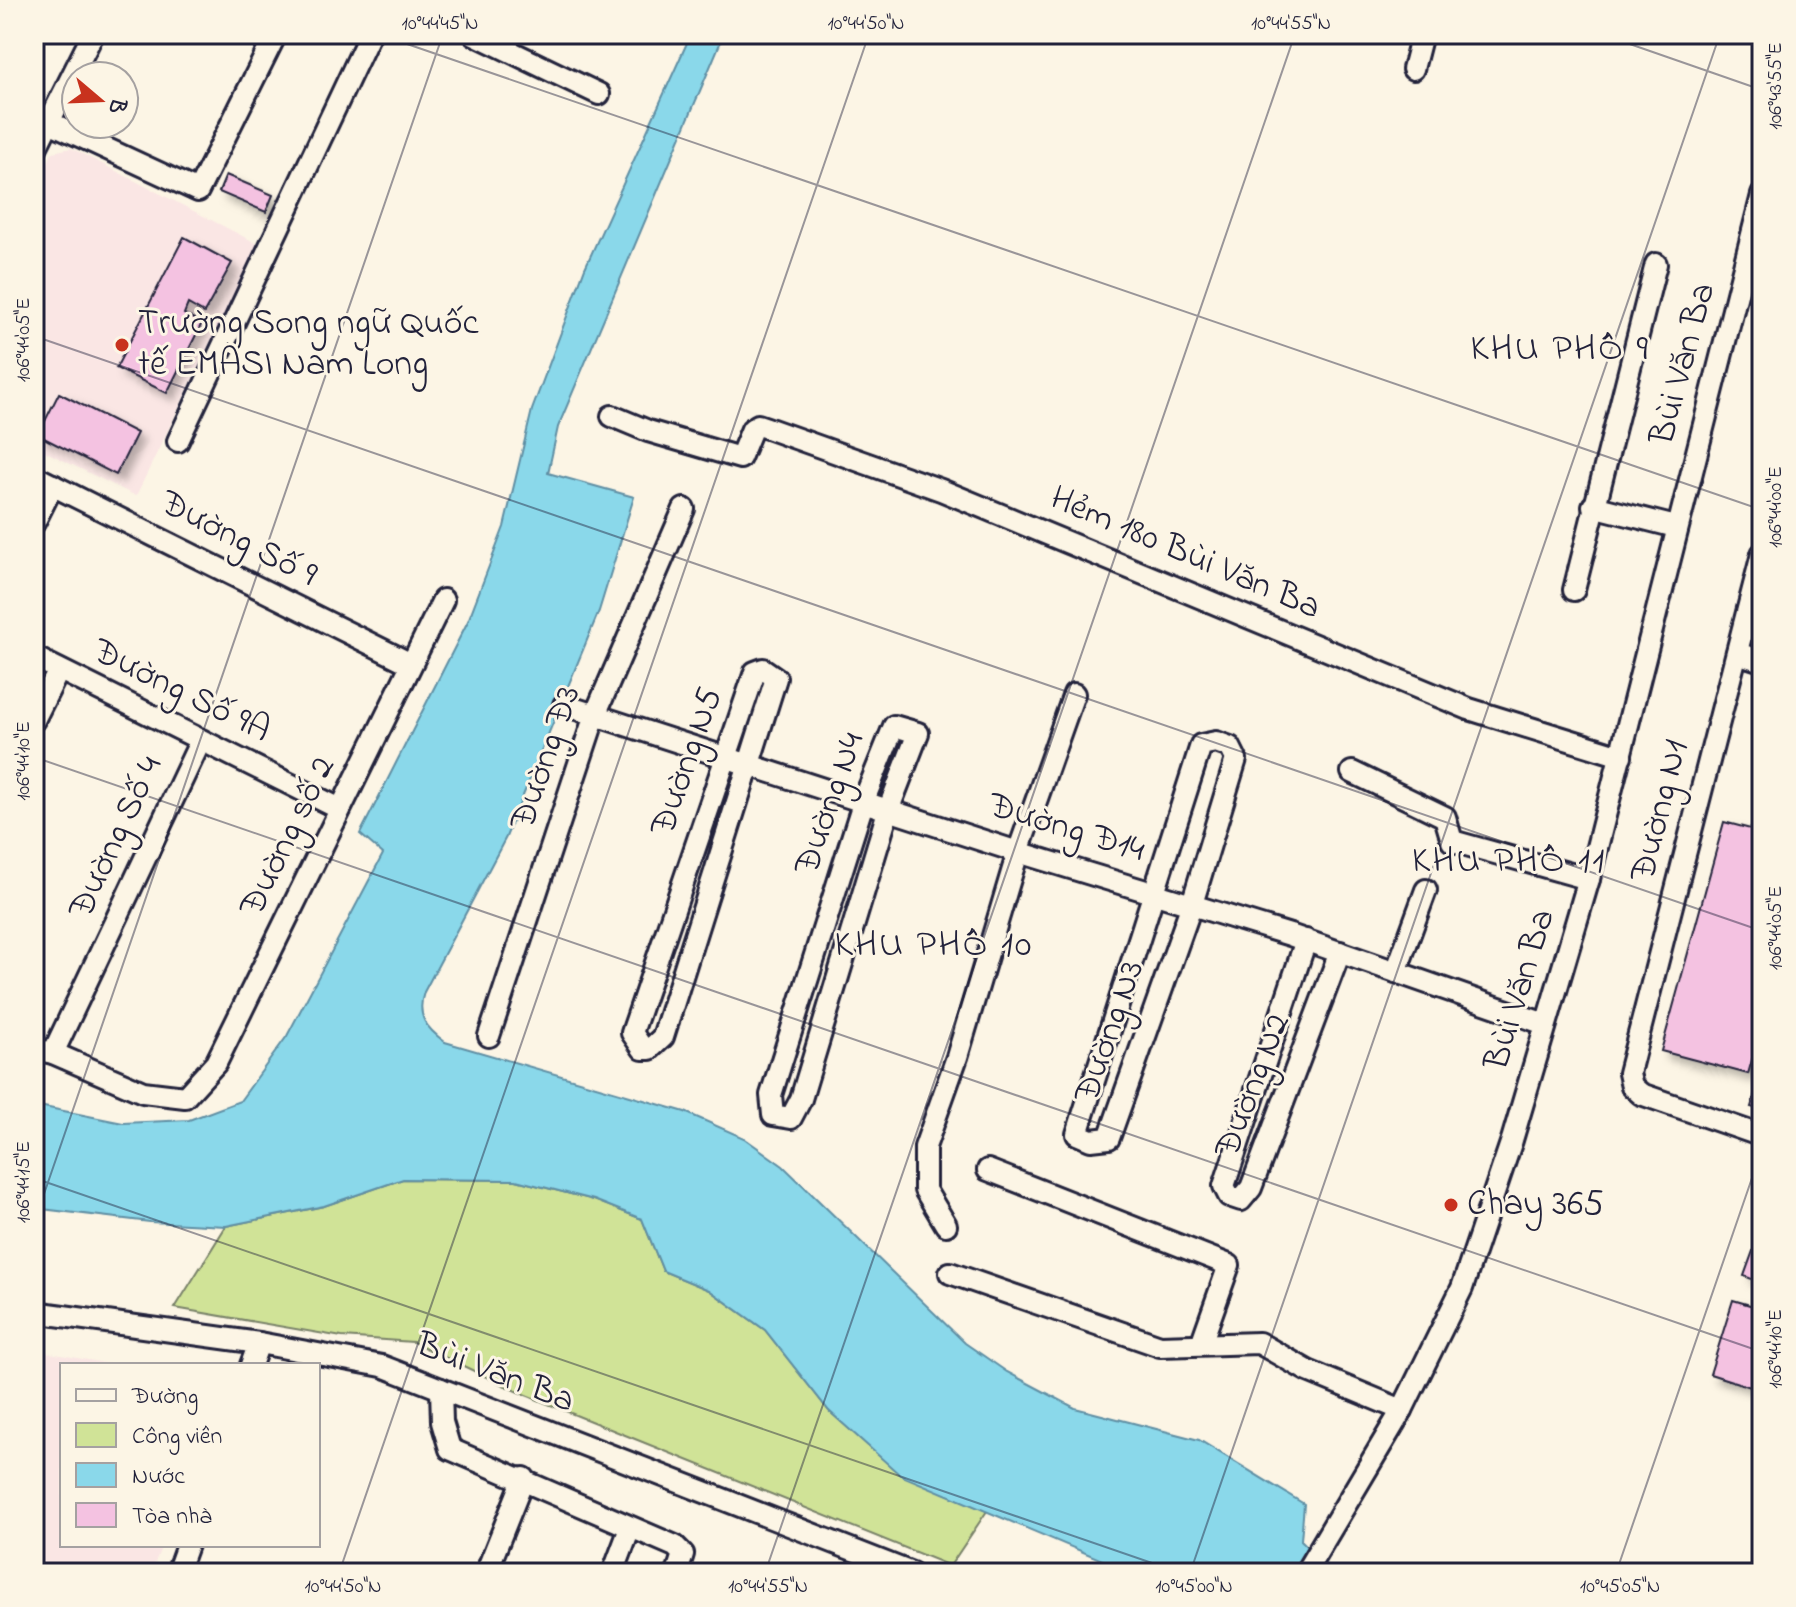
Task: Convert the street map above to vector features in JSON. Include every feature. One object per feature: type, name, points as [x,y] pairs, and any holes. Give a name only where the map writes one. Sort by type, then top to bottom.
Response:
[{"type":"street","points":[[34,152],[93,34]]},
{"type":"street","points":[[49,122],[198,191],[276,34]]},
{"type":"street","points":[[178,441],[370,34]]},
{"type":"street","points":[[474,34],[599,94]]},
{"type":"street","points":[[1413,69],[1422,34]]},
{"type":"street","name":"Bùi Văn Ba","points":[[1305,1573],[1402,1410],[1462,1288],[1512,1140],[1589,879],[1762,195]]},
{"type":"street","points":[[1574,590],[1656,264]]},
{"type":"street","name":"Hẻm 180 Bùi Văn Ba","points":[[612,416],[648,431],[742,457],[752,429],[758,425],[767,428],[941,490],[1469,709],[1621,756]]},
{"type":"street","points":[[34,523],[43,480]]},
{"type":"street","name":"Đường Số 9","points":[[43,480],[411,664]]},
{"type":"street","points":[[1593,506],[1676,527]]},
{"type":"street","name":"Đường Đ3","points":[[489,1036],[595,715],[684,509]]},
{"type":"street","name":"Đường N1","points":[[1762,554],[1630,1067],[1632,1086],[1645,1096],[1762,1136]]},
{"type":"street","name":"Đường số 2","points":[[44,1051],[143,1092],[185,1097],[216,1063],[443,600]]},
{"type":"street","points":[[1737,653],[1762,661]]},
{"type":"street","name":"Đường Số 9A","points":[[34,657],[340,809]]},
{"type":"street","name":"Đường N5","points":[[763,669],[776,678],[663,1037],[650,1049],[643,1049],[632,1033],[725,756],[755,672],[763,669]]},
{"type":"street","points":[[34,720],[59,670]]},
{"type":"street","points":[[946,1225],[925,1190],[925,1147],[957,1057],[1018,852],[1074,694]]},
{"type":"street","name":"Đường Đ14","points":[[564,705],[1018,852],[1306,940],[1545,1024]]},
{"type":"street","name":"Đường N4","points":[[894,726],[904,726],[918,733],[889,808],[801,1099],[791,1118],[773,1115],[771,1095],[864,800],[894,726]]},
{"type":"street","name":"Đường Số 4","points":[[44,1051],[201,740]]},
{"type":"street","points":[[1153,892],[1201,745],[1216,742],[1230,747],[1236,759],[1192,904]]},
{"type":"street","points":[[1352,772],[1445,817],[1452,841],[1589,879]]},
{"type":"street","points":[[1396,972],[1426,890]]},
{"type":"street","name":"Đường N3","points":[[1153,892],[1077,1134],[1091,1140],[1109,1138],[1192,904]]},
{"type":"street","name":"Đường N2","points":[[1306,940],[1224,1186],[1229,1196],[1241,1200],[1251,1188],[1340,952]]},
{"type":"street","points":[[988,1170],[1229,1265],[1201,1344]]},
{"type":"street","points":[[950,1273],[1160,1346],[1259,1343],[1308,1371],[1402,1410]]},
{"type":"street","name":"Bùi Văn Ba","points":[[34,1312],[259,1343],[382,1366],[912,1573]]},
{"type":"street","points":[[252,1363],[259,1343]]},
{"type":"street","points":[[441,1389],[442,1422],[450,1449],[524,1478],[683,1554],[677,1573]]},
{"type":"street","points":[[486,1573],[524,1478]]},
{"type":"street","points":[[613,1573],[630,1528]]},
{"type":"street","points":[[177,1573],[186,1547]]},
{"type":"shaded area","name":"Trường Song ngữ Quốc tế EMASI Nam Long","points":[[71,148],[258,244],[136,496],[34,446],[34,190],[53,152]]},
{"type":"shaded area","points":[[34,1350],[104,1363],[60,1363],[60,1547],[161,1547],[151,1573],[34,1573]]},
{"type":"green space","points":[[403,1179],[516,1180],[594,1200],[642,1219],[663,1271],[709,1290],[765,1330],[829,1411],[900,1474],[987,1511],[950,1566],[516,1391],[413,1342],[342,1337],[175,1308],[226,1226],[324,1206]]},
{"type":"water","points":[[691,34],[724,34],[558,427],[548,473],[634,497],[599,611],[506,837],[424,992],[421,1008],[424,1021],[445,1042],[685,1112],[744,1138],[783,1166],[965,1343],[1007,1372],[1075,1408],[1199,1440],[1304,1504],[1301,1540],[1334,1573],[1133,1573],[900,1475],[829,1411],[765,1330],[709,1290],[663,1271],[642,1219],[594,1200],[516,1180],[403,1179],[324,1206],[226,1226],[150,1222],[34,1208],[34,1105],[123,1123],[189,1120],[240,1101],[287,1036],[383,854],[360,834],[468,621],[504,527],[532,410],[585,268]]},
{"type":"building","points":[[226,175],[273,195],[266,212],[219,192]]},
{"type":"building","points":[[184,237],[232,263],[204,313],[188,304],[184,314],[202,323],[167,393],[116,368]]},
{"type":"building","points":[[59,393],[137,433],[116,475],[38,435]]},
{"type":"building","points":[[1724,822],[1762,832],[1762,1025],[1748,1074],[1661,1051]]},
{"type":"building","points":[[1762,1071],[1762,1110],[1751,1107]]},
{"type":"building","points":[[1762,1226],[1762,1283],[1744,1276]]},
{"type":"building","points":[[1733,1300],[1757,1307],[1762,1302],[1762,1373],[1757,1389],[1710,1374]]},
{"type":"place","name":"Trường Song ngữ Quốc tế EMASI Nam Long","points":[[122,345]]},
{"type":"place","name":"Chay 365","points":[[1451,1205]]},
{"type":"district","name":"KHU PHỐ 9","points":[[1560,350]]},
{"type":"district","name":"KHU PHỐ 11","points":[[1509,862]]},
{"type":"district","name":"KHU PHỐ 10","points":[[934,946]]}]
